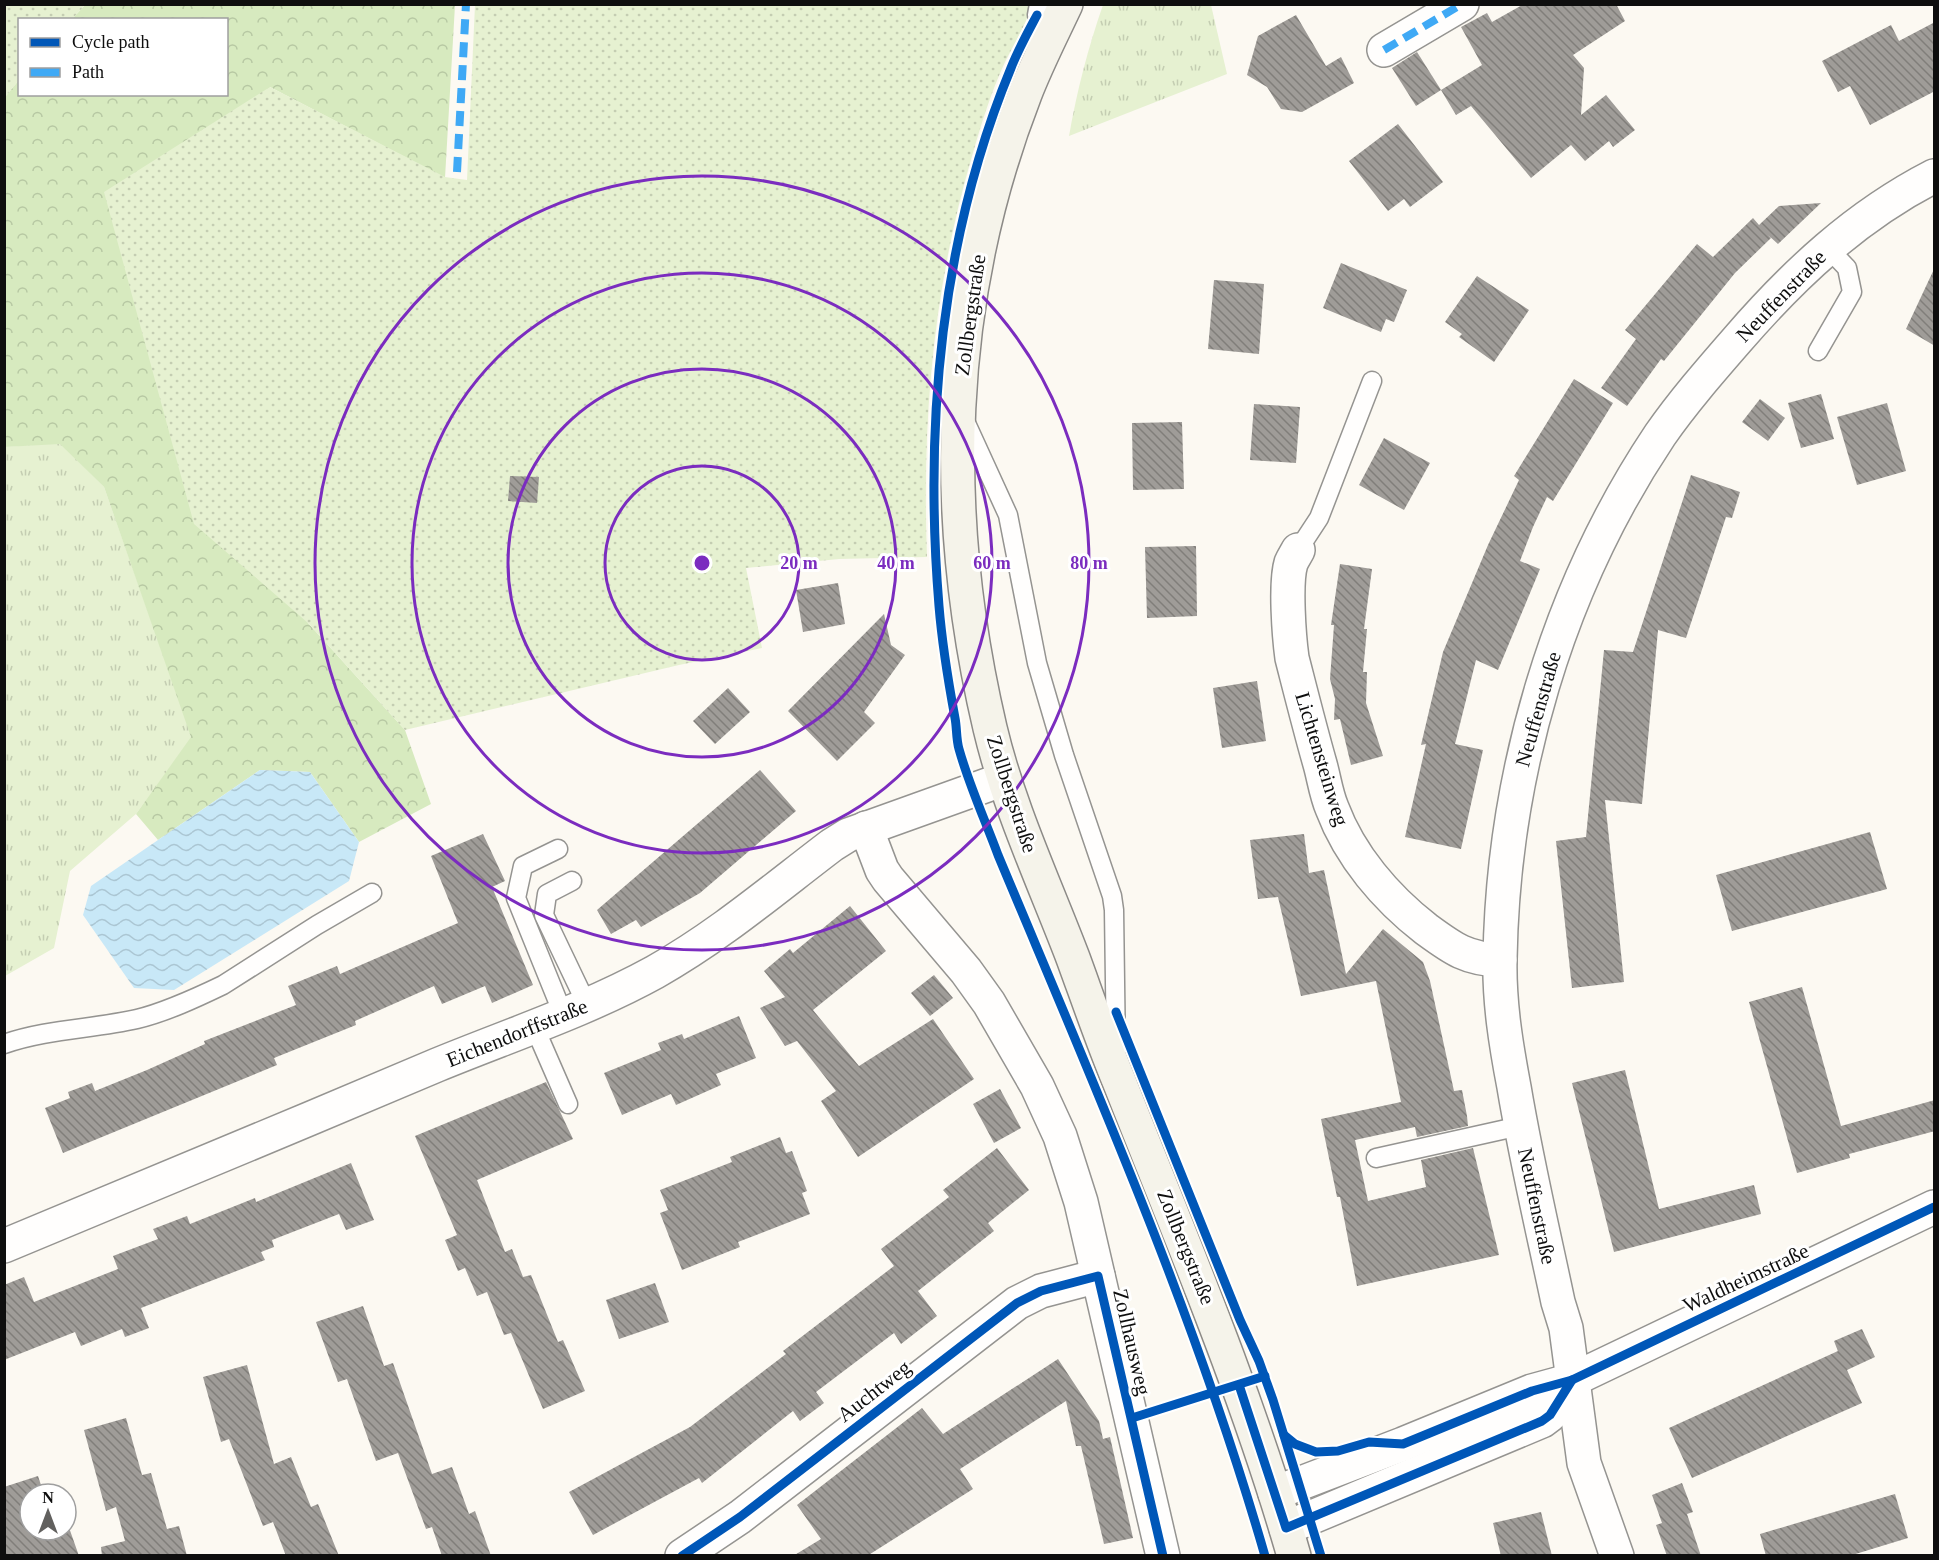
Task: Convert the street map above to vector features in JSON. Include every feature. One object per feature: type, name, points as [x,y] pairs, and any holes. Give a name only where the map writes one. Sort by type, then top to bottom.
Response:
[{"type":"main road","name":"Zollbergstraße","points":[[1054,11],[1008,140],[991,201],[966,324],[958,406],[956,480],[964,587],[980,681],[1004,779],[1116,1076],[1218,1329],[1290,1542]]},
{"type":"street","points":[[1384,51],[1462,4]]},
{"type":"street","name":"Neuffenstraße","points":[[1617,1556],[1584,1463],[1566,1328],[1558,1302],[1520,1126],[1501,999],[1500,960],[1505,867],[1511,816],[1523,758],[1547,669],[1584,576],[1629,488],[1660,436],[1687,399],[1794,277],[1855,225],[1909,189],[1935,176]]},
{"type":"street","name":"Lichtensteinweg","points":[[1298,550],[1291,562],[1289,577],[1289,634],[1292,658],[1332,808],[1344,835],[1359,860],[1378,883],[1419,923],[1456,951],[1484,960],[1500,960]]},
{"type":"street","name":"Eichendorffstraße","points":[[4,1246],[626,987],[686,953],[733,922],[832,845],[866,828],[1004,779]]},
{"type":"street","name":"Zollhausweg","points":[[866,828],[882,870],[966,970],[1008,1034],[1052,1118],[1071,1165],[1163,1556]]},
{"type":"street","name":"Waldheimstraße","points":[[1275,1493],[1542,1387],[1572,1380],[1935,1207]]},
{"type":"street","name":"Auchtweg","points":[[682,1556],[740,1517],[1017,1303],[1041,1291],[1098,1276]]},
{"type":"street","points":[[1290,1542],[1542,1421],[1550,1415],[1572,1380]]},
{"type":"lane","points":[[1818,351],[1852,292],[1847,268],[1827,247]]},
{"type":"lane","points":[[1298,550],[1319,518],[1372,381]]},
{"type":"lane","points":[[958,406],[1008,514],[1037,663],[1061,745],[1112,896],[1116,1076]]},
{"type":"lane","points":[[558,849],[523,866],[516,898],[561,1015]]},
{"type":"lane","points":[[568,1104],[561,1015],[544,915],[547,894],[572,881]]},
{"type":"lane","points":[[4,1044],[40,1035],[139,1018],[207,993],[372,893]]},
{"type":"lane","points":[[1376,1158],[1520,1126]]},
{"type":"green space","points":[[5,4],[85,5],[73,18],[18,18],[18,81],[5,97]]},
{"type":"green space","points":[[85,5],[455,5],[445,178],[270,87],[308,623],[405,730],[431,804],[359,842],[310,772],[260,770],[158,840],[136,814],[191,737],[104,487],[60,444],[5,447],[5,97],[18,81],[18,96],[228,96],[228,18],[73,18]]},
{"type":"green space","points":[[475,5],[1031,5],[1027,20],[1005,62],[987,109],[972,156],[948,255],[939,305],[929,405],[926,455],[927,557],[839,559],[746,568],[762,648],[679,665],[405,730],[308,623],[194,524],[104,192],[270,87],[445,177],[467,180]]},
{"type":"green space","points":[[1103,5],[1211,5],[1227,74],[1069,136],[1083,69]]},
{"type":"green space","points":[[60,443],[104,487],[192,737],[136,814],[70,871],[54,948],[5,976],[5,447]]},
{"type":"water","points":[[260,770],[310,772],[359,842],[349,881],[174,990],[134,988],[83,915],[91,886]]},
{"type":"building","points":[[1524,4],[1616,4],[1625,21],[1573,55],[1584,68],[1581,115],[1606,95],[1635,130],[1613,147],[1609,141],[1585,161],[1571,145],[1531,178],[1471,106],[1456,115],[1441,90],[1482,65],[1461,27],[1487,13],[1492,22]]},
{"type":"building","points":[[1296,15],[1326,66],[1341,57],[1354,83],[1302,112],[1281,109],[1267,87],[1247,75],[1258,36]]},
{"type":"building","points":[[1935,22],[1935,91],[1870,125],[1850,86],[1838,92],[1822,61],[1891,25],[1899,41]]},
{"type":"building","points":[[1417,52],[1441,90],[1416,106],[1392,68]]},
{"type":"building","points":[[1398,124],[1443,182],[1410,207],[1404,199],[1388,211],[1349,161]]},
{"type":"building","points":[[1821,203],[1778,244],[1768,235],[1771,238],[1735,273],[1664,361],[1661,359],[1627,406],[1601,388],[1636,339],[1625,330],[1697,244],[1713,257],[1753,218],[1759,225],[1779,206]]},
{"type":"building","points":[[1341,263],[1407,290],[1394,322],[1386,319],[1381,332],[1323,308]]},
{"type":"building","points":[[1935,267],[1935,346],[1906,329]]},
{"type":"building","points":[[1477,276],[1529,310],[1494,362],[1459,337],[1462,334],[1445,322]]},
{"type":"building","points":[[1214,280],[1264,284],[1259,354],[1208,349]]},
{"type":"building","points":[[1574,379],[1613,403],[1553,501],[1547,497],[1533,527],[1520,561],[1540,569],[1498,670],[1476,660],[1455,744],[1483,750],[1461,849],[1405,837],[1426,744],[1421,745],[1443,652],[1488,545],[1519,480],[1514,476]]},
{"type":"building","points":[[1821,394],[1834,439],[1801,448],[1788,403]]},
{"type":"building","points":[[1760,399],[1785,418],[1768,441],[1742,422]]},
{"type":"building","points":[[1887,403],[1906,471],[1857,485],[1837,417]]},
{"type":"building","points":[[1254,404],[1300,407],[1296,463],[1250,460]]},
{"type":"building","points":[[1182,422],[1184,489],[1133,490],[1132,423]]},
{"type":"building","points":[[1384,438],[1430,463],[1404,510],[1359,485]]},
{"type":"building","points":[[1691,475],[1740,492],[1732,518],[1726,517],[1686,638],[1658,630],[1642,804],[1605,800],[1624,982],[1572,988],[1556,841],[1586,837],[1604,650],[1633,652]]},
{"type":"building","points":[[510,476],[539,477],[537,503],[508,501]]},
{"type":"building","points":[[1196,546],[1197,616],[1147,618],[1145,547]]},
{"type":"building","points":[[1340,564],[1372,569],[1364,629],[1367,629],[1363,672],[1367,672],[1366,703],[1383,756],[1351,765],[1340,719],[1334,720],[1335,699],[1330,679],[1334,625],[1331,625]]},
{"type":"building","points":[[838,583],[845,624],[803,632],[796,590]]},
{"type":"building","points":[[884,614],[891,645],[905,655],[864,712],[875,723],[837,761],[788,711]]},
{"type":"building","points":[[1257,681],[1266,741],[1222,748],[1213,688]]},
{"type":"building","points":[[728,688],[750,712],[715,744],[693,721]]},
{"type":"building","points":[[760,770],[796,811],[700,893],[641,927],[636,920],[611,934],[597,910]]},
{"type":"building","points":[[1870,832],[1887,889],[1732,931],[1716,875]]},
{"type":"building","points":[[483,834],[505,881],[492,887],[533,985],[492,1003],[485,986],[442,1004],[434,986],[355,1021],[356,1025],[274,1058],[277,1065],[63,1153],[45,1108],[70,1098],[68,1092],[92,1083],[95,1091],[147,1070],[205,1044],[204,1041],[296,1005],[288,986],[337,966],[340,974],[458,923],[431,856]]},
{"type":"building","points":[[1304,834],[1309,873],[1324,870],[1346,974],[1383,929],[1423,962],[1430,981],[1454,1091],[1462,1090],[1467,1116],[1468,1126],[1417,1137],[1415,1127],[1355,1140],[1368,1201],[1426,1187],[1421,1160],[1473,1148],[1499,1255],[1357,1286],[1340,1197],[1337,1197],[1321,1119],[1401,1102],[1376,981],[1301,996],[1278,897],[1258,899],[1250,840]]},
{"type":"building","points":[[850,906],[886,951],[813,1010],[859,1066],[933,1019],[974,1079],[858,1157],[821,1101],[836,1091],[797,1041],[785,1046],[760,1008],[785,997],[764,971],[790,949],[793,953]]},
{"type":"building","points":[[934,975],[953,998],[930,1016],[911,993]]},
{"type":"building","points":[[1802,987],[1841,1126],[1935,1100],[1935,1131],[1849,1154],[1850,1158],[1797,1173],[1749,1002]]},
{"type":"building","points":[[739,1016],[756,1058],[716,1074],[721,1085],[676,1105],[671,1094],[622,1115],[604,1073],[661,1050],[658,1043],[682,1034],[684,1039]]},
{"type":"building","points":[[1625,1070],[1659,1209],[1754,1185],[1761,1214],[1614,1252],[1572,1083]]},
{"type":"building","points":[[546,1082],[573,1139],[477,1180],[505,1252],[512,1249],[523,1277],[531,1275],[558,1342],[563,1340],[585,1391],[543,1409],[511,1333],[504,1335],[487,1292],[477,1296],[465,1268],[458,1271],[445,1240],[457,1235],[415,1136]]},
{"type":"building","points":[[1000,1089],[1021,1128],[994,1143],[973,1104]]},
{"type":"building","points":[[780,1137],[786,1153],[792,1151],[807,1191],[802,1193],[810,1214],[738,1242],[740,1247],[682,1270],[660,1213],[668,1210],[660,1190],[732,1162],[730,1157]]},
{"type":"building","points":[[997,1148],[1029,1190],[988,1223],[994,1231],[918,1291],[937,1316],[901,1344],[894,1333],[816,1392],[824,1403],[800,1421],[793,1411],[702,1483],[699,1478],[593,1535],[569,1492],[690,1427],[786,1354],[783,1351],[894,1266],[881,1249],[949,1197],[943,1190]]},
{"type":"building","points":[[351,1163],[374,1220],[346,1230],[339,1214],[272,1240],[274,1247],[261,1252],[265,1260],[141,1308],[149,1328],[125,1337],[122,1329],[81,1346],[75,1332],[4,1360],[4,1285],[24,1277],[34,1302],[118,1269],[113,1256],[158,1239],[153,1229],[187,1216],[190,1224],[255,1198],[256,1202]]},
{"type":"building","points":[[655,1283],[669,1322],[619,1339],[606,1300]]},
{"type":"building","points":[[363,1306],[384,1366],[393,1363],[432,1474],[452,1467],[469,1514],[475,1511],[491,1556],[442,1556],[432,1527],[426,1529],[398,1453],[376,1461],[347,1379],[338,1382],[316,1322]]},
{"type":"building","points":[[1862,1329],[1875,1357],[1847,1370],[1862,1403],[1692,1478],[1669,1428],[1838,1351],[1834,1341]]},
{"type":"building","points":[[1058,1359],[1099,1421],[1103,1439],[1110,1437],[1133,1538],[1104,1544],[1081,1446],[1076,1446],[1066,1401],[960,1469],[973,1489],[867,1556],[793,1556],[821,1539],[797,1505],[922,1408],[943,1434]]},
{"type":"building","points":[[247,1365],[274,1464],[291,1457],[311,1507],[318,1504],[339,1556],[286,1556],[273,1522],[263,1526],[229,1439],[221,1442],[203,1377]]},
{"type":"building","points":[[126,1418],[142,1475],[151,1473],[167,1529],[179,1526],[187,1556],[102,1556],[101,1547],[125,1541],[116,1507],[106,1511],[84,1430]]},
{"type":"building","points":[[38,1476],[40,1482],[19,1482]]},
{"type":"building","points":[[18,1482],[18,1542],[74,1542],[79,1556],[4,1556],[4,1487]]},
{"type":"building","points":[[1682,1483],[1693,1512],[1687,1514],[1701,1556],[1667,1556],[1656,1525],[1662,1523],[1652,1495]]},
{"type":"building","points":[[1895,1494],[1908,1538],[1849,1556],[1766,1556],[1760,1534]]},
{"type":"building","points":[[1541,1512],[1552,1556],[1501,1556],[1493,1523]]},
{"type":"marked path","points":[[457,172],[466,4]]},
{"type":"marked path","points":[[1384,50],[1462,4]]},
{"type":"cycle path","points":[[1037,15],[1014,61],[987,132],[968,198],[943,332],[934,469],[935,538],[942,634],[958,745],[967,776],[998,855],[1176,1289],[1238,1466],[1265,1556]]},
{"type":"cycle path","points":[[1116,1012],[1240,1320],[1259,1361],[1321,1556]]},
{"type":"cycle path","points":[[1284,1435],[1295,1444],[1316,1452],[1338,1451],[1369,1442],[1403,1444],[1532,1391],[1572,1380],[1934,1207]]},
{"type":"cycle path","points":[[682,1556],[740,1517],[1017,1303],[1041,1291],[1098,1276],[1163,1556]]},
{"type":"cycle path","points":[[1132,1418],[1265,1376]]},
{"type":"cycle path","points":[[1239,1385],[1286,1528],[1542,1421],[1550,1415],[1572,1380]]}]
